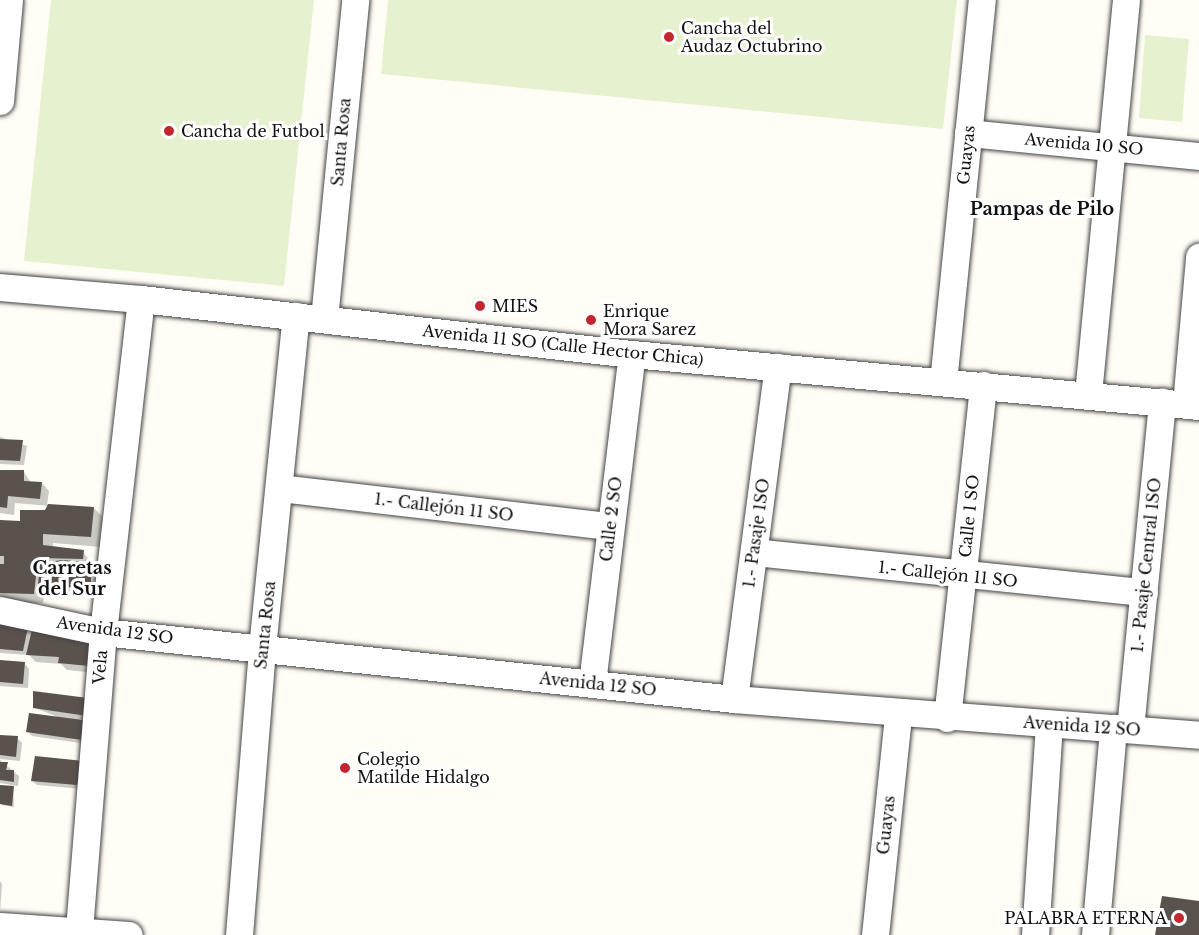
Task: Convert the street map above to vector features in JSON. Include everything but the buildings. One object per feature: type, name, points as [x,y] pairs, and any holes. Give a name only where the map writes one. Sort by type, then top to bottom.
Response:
[{"type":"street","points":[[0,101],[9,0]]},
{"type":"street","name":"Santa Rosa","points":[[324,319],[355,0]]},
{"type":"street","name":"Guayas","points":[[943,382],[982,0]]},
{"type":"street","points":[[1088,394],[1110,145],[1126,0]]},
{"type":"street","name":"Avenida 10 SO","points":[[968,133],[1110,145],[1199,156]]},
{"type":"street","name":"1.- Pasaje Central 1SO","points":[[1095,935],[1122,729],[1144,592],[1182,404],[1199,257]]},
{"type":"street","name":"Avenida 11 SO (Calle Hector Chica)","points":[[0,287],[141,299],[632,354],[1182,404]]},
{"type":"street","name":"Vela","points":[[79,930],[103,632],[141,299]]},
{"type":"street","name":"Santa Rosa","points":[[239,935],[262,648],[297,316]]},
{"type":"street","name":"Calle 2 SO","points":[[592,683],[609,526],[632,354]]},
{"type":"street","name":"1.- Pasaje 1SO","points":[[734,699],[778,367]]},
{"type":"street","name":"Calle 1 SO","points":[[947,718],[983,385]]},
{"type":"street","name":"1.- Callejón 11 SO","points":[[279,488],[609,526]]},
{"type":"street","name":"1.- Callejón 11 SO","points":[[754,552],[962,576],[1144,592]]},
{"type":"street","name":"Avenida 12 SO","points":[[0,610],[103,632],[734,699],[947,718],[1199,735]]},
{"type":"street","name":"Guayas","points":[[874,935],[898,714]]},
{"type":"street","points":[[1035,935],[1049,724]]},
{"type":"street","points":[[0,926],[129,935]]},
{"type":"green space","name":"Cancha de Futbol","points":[[51,0],[314,0],[284,286],[24,261]]},
{"type":"green space","name":"Cancha del Audaz Octubrino","points":[[388,0],[957,0],[943,129],[381,74]]},
{"type":"green space","points":[[1145,35],[1189,39],[1182,122],[1139,118]]},
{"type":"place","name":"Cancha del Audaz Octubrino","points":[[669,37]]},
{"type":"place","name":"Cancha de Futbol","points":[[169,131]]},
{"type":"place","name":"MIES","points":[[480,306]]},
{"type":"place","name":"Enrique Mora Sarez","points":[[591,320]]},
{"type":"place","name":"Colegio Matilde Hidalgo","points":[[345,768]]},
{"type":"place","name":"PALABRA ETERNA","points":[[1179,918]]},
{"type":"district","name":"Pampas de Pilo","points":[[1042,209]]},
{"type":"district","name":"Carretas del Sur","points":[[72,579]]}]
